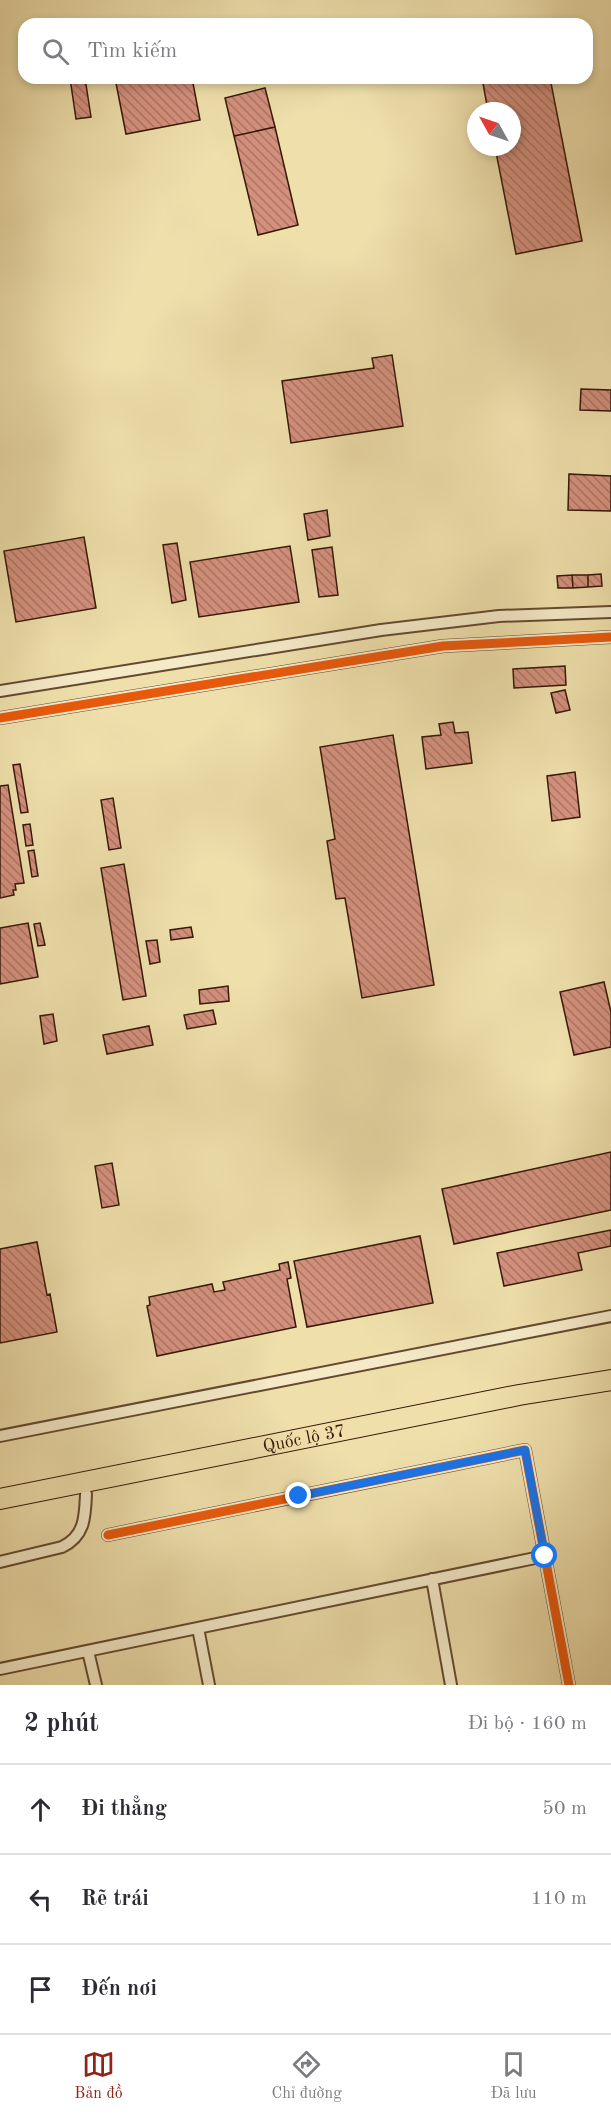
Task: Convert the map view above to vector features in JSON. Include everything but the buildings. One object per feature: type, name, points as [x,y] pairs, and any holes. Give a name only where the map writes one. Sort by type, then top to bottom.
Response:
[{"type":"highway","name":"Quốc lộ 37","points":[[0,1499],[507,1397],[611,1380]]},
{"type":"street","points":[[0,691],[381,630],[499,616],[611,612]]},
{"type":"street","points":[[0,718],[443,646],[611,637]]},
{"type":"street","points":[[0,1436],[611,1316]]},
{"type":"street","points":[[108,1535],[525,1450],[569,1685]]},
{"type":"street","points":[[0,1562],[71,1543],[85,1519],[86,1494]]},
{"type":"street","points":[[0,1669],[545,1556]]},
{"type":"street","points":[[432,1579],[451,1685]]},
{"type":"street","points":[[198,1628],[209,1685]]},
{"type":"street","points":[[88,1651],[96,1685]]},
{"type":"cycle path","points":[[0,718],[443,646],[611,637]]},
{"type":"cycle path","points":[[108,1535],[525,1450],[569,1685]]},
{"type":"route","points":[[299,1496],[525,1450],[545,1556]]}]
